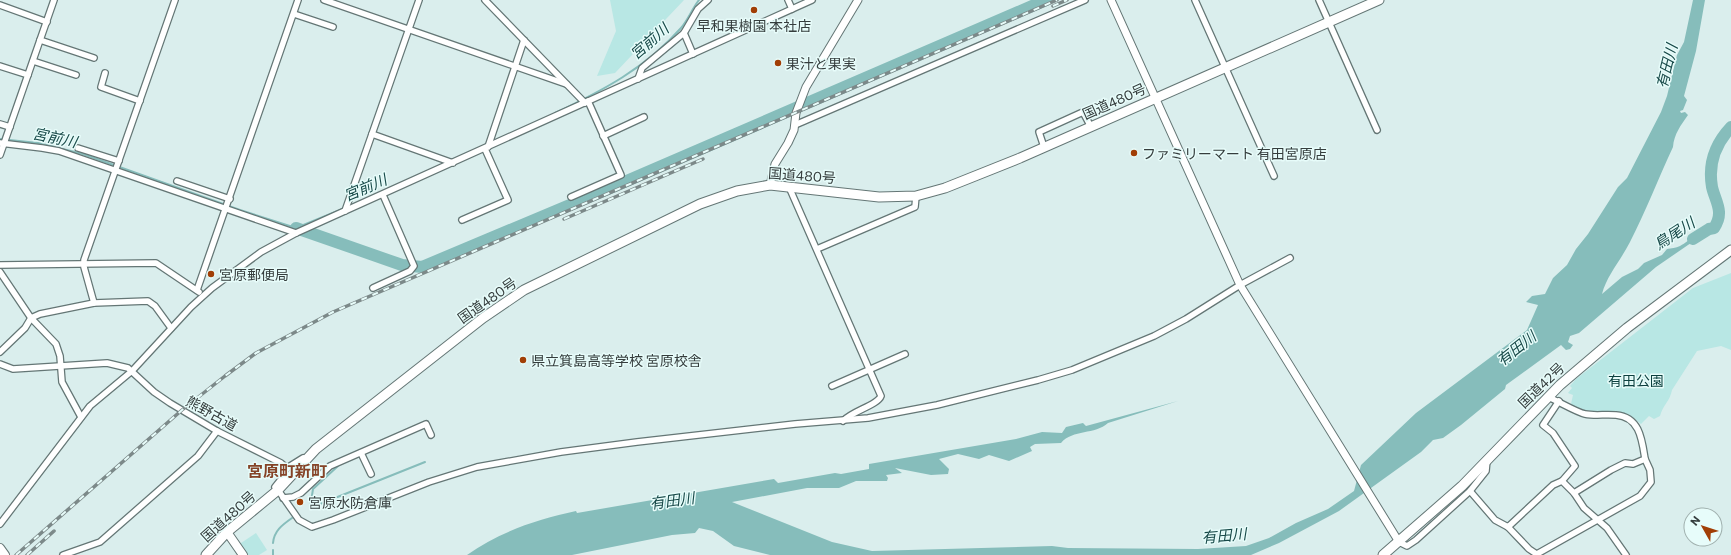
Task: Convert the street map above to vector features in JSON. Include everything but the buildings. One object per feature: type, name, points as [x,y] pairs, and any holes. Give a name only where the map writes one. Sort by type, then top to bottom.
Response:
[{"type":"highway","name":"国道480号","points":[[206,555],[227,532],[267,499],[280,494],[316,449],[483,318],[524,290],[700,204],[737,191],[770,185],[879,197],[916,196],[945,188],[1091,127],[1379,0]]},
{"type":"highway","name":"国道42号","points":[[1383,555],[1462,486],[1548,397],[1627,328],[1731,250]]},
{"type":"main road","points":[[227,532],[243,555]]},
{"type":"main road","points":[[0,548],[5,555]]},
{"type":"street","points":[[0,155],[2,143],[10,127],[54,0]]},
{"type":"street","points":[[94,303],[84,265],[175,0]]},
{"type":"street","points":[[197,290],[230,199],[298,0]]},
{"type":"street","points":[[324,0],[566,84]]},
{"type":"street","points":[[345,211],[419,0]]},
{"type":"street","points":[[485,0],[566,84],[587,102],[621,176],[571,197]]},
{"type":"street","points":[[638,79],[642,68],[684,33],[698,8],[708,0]]},
{"type":"street","points":[[788,0],[792,9]]},
{"type":"street","points":[[0,524],[90,406],[132,370],[171,328],[204,296],[250,259],[296,233],[812,0]]},
{"type":"street","points":[[770,185],[775,164],[788,143],[795,125],[799,103],[809,80],[858,0]]},
{"type":"street","points":[[795,125],[1085,0]]},
{"type":"street","points":[[1111,0],[1240,285],[1399,542],[1407,546],[1416,540],[1470,491],[1486,471],[1488,458]]},
{"type":"street","points":[[1196,0],[1274,176]]},
{"type":"street","points":[[1319,0],[1377,130]]},
{"type":"street","points":[[0,6],[47,22]]},
{"type":"street","points":[[294,14],[333,27]]},
{"type":"street","points":[[684,33],[693,54]]},
{"type":"street","points":[[40,40],[94,58]]},
{"type":"street","points":[[462,220],[508,200],[486,148],[524,40]]},
{"type":"street","points":[[33,61],[76,75]]},
{"type":"street","points":[[0,66],[28,76]]},
{"type":"street","points":[[105,73],[101,87],[140,100]]},
{"type":"street","points":[[1044,147],[1039,132],[1064,120],[1083,112],[1091,127]]},
{"type":"street","points":[[603,136],[644,117]]},
{"type":"street","points":[[0,124],[10,127]]},
{"type":"street","points":[[372,134],[452,163]]},
{"type":"street","points":[[2,143],[59,151],[296,233]]},
{"type":"street","points":[[78,148],[119,161]]},
{"type":"street","points":[[177,181],[230,199]]},
{"type":"street","points":[[789,187],[871,370],[881,396],[880,399],[850,414],[842,421]]},
{"type":"street","points":[[373,288],[410,271],[414,266],[383,195]]},
{"type":"street","points":[[817,249],[915,207],[916,196]]},
{"type":"street","points":[[280,494],[300,520],[312,527],[429,482],[477,467],[512,460],[560,452],[690,436],[795,424],[842,421],[937,405],[1004,389],[1072,370],[1154,336],[1186,319],[1240,285],[1290,258]]},
{"type":"street","points":[[0,265],[156,263],[204,296]]},
{"type":"street","points":[[0,272],[31,318],[56,344],[62,367],[62,382],[81,417]]},
{"type":"street","points":[[0,352],[25,328],[31,318],[40,314],[94,303],[148,301],[155,306],[171,328]]},
{"type":"street","points":[[832,386],[905,354]]},
{"type":"street","points":[[0,364],[13,369],[107,363],[132,370]]},
{"type":"street","name":"熊野古道","points":[[132,370],[163,398],[217,431],[287,468]]},
{"type":"street","points":[[1470,491],[1495,520],[1508,527],[1529,549],[1538,555],[1582,527],[1598,520],[1640,496],[1649,486],[1651,482],[1650,470],[1645,460],[1641,433],[1632,422],[1617,415],[1580,412],[1548,397]]},
{"type":"street","points":[[1508,527],[1553,485],[1562,481],[1575,466],[1553,433],[1544,425],[1559,401]]},
{"type":"street","points":[[280,494],[297,496],[330,466],[426,424],[431,435]]},
{"type":"street","points":[[63,555],[100,542],[198,456],[217,431]]},
{"type":"street","points":[[267,499],[284,477],[287,468],[316,449]]},
{"type":"street","points":[[361,453],[371,474]]},
{"type":"street","points":[[1574,494],[1611,470],[1625,463],[1633,464],[1645,460]]},
{"type":"street","points":[[1562,481],[1584,508],[1607,528],[1626,555]]},
{"type":"green space","points":[[610,0],[684,0],[615,73],[597,76],[616,31]]},
{"type":"green space","name":"有田公園","points":[[1731,273],[1731,350],[1721,346],[1697,351],[1672,390],[1660,416],[1654,419],[1649,416],[1641,424],[1630,416],[1622,413],[1585,410],[1571,404],[1573,395],[1568,393],[1572,388],[1570,386],[1576,379],[1693,288]]},
{"type":"green space","points":[[256,533],[267,550],[259,555],[244,555],[238,545]]},
{"type":"water","name":"有田川","points":[[1693,0],[1705,0],[1696,51],[1684,96],[1687,100],[1683,110],[1680,111],[1681,113],[1685,112],[1688,115],[1676,134],[1673,147],[1636,230],[1607,280],[1602,294],[1622,277],[1638,269],[1644,263],[1662,255],[1667,249],[1680,246],[1698,232],[1707,229],[1704,234],[1656,267],[1579,333],[1570,336],[1568,342],[1573,345],[1570,349],[1566,350],[1561,345],[1506,385],[1505,389],[1443,438],[1433,440],[1421,452],[1339,511],[1279,543],[1251,555],[770,555],[734,546],[713,531],[699,528],[695,533],[672,535],[572,555],[467,555],[492,540],[519,527],[576,511],[577,513],[774,479],[778,483],[835,473],[841,474],[869,469],[869,464],[1016,439],[1042,432],[1062,433],[1066,427],[1083,423],[1086,426],[1178,401],[1108,423],[1103,427],[1072,436],[1061,443],[1035,444],[1030,447],[1032,451],[1009,461],[989,455],[979,459],[958,454],[939,459],[949,469],[948,474],[931,475],[895,468],[902,473],[886,475],[888,478],[887,481],[856,481],[839,488],[807,488],[732,502],[832,542],[872,551],[1052,546],[1068,548],[1198,549],[1246,546],[1269,538],[1296,523],[1328,509],[1354,491],[1361,465],[1416,413],[1527,330],[1538,305],[1526,302],[1532,296],[1545,294],[1553,278],[1567,265],[1576,249],[1588,234],[1618,187],[1627,178],[1661,112],[1667,96],[1677,55],[1684,42]]},
{"type":"waterway","name":"宮前川","points":[[555,113],[590,96],[638,67],[681,28],[699,0]]},
{"type":"waterway","points":[[296,228],[402,265],[422,267],[615,186],[1046,0]]},
{"type":"waterway","name":"鳥尾川","points":[[1693,239],[1709,229],[1714,228],[1719,217],[1718,207],[1712,187],[1712,162],[1717,147],[1731,127]]},
{"type":"waterway","name":"宮前川","points":[[0,139],[38,143],[83,154],[240,210],[296,228],[345,208]]},
{"type":"waterway","points":[[310,508],[425,462]]},
{"type":"waterway","points":[[310,508],[313,489],[338,466]]},
{"type":"waterway","points":[[273,543],[277,532],[292,518]]},
{"type":"waterway","points":[[273,550],[273,555]]},
{"type":"railway","points":[[16,555],[182,410],[256,353],[333,312],[1057,0]]},
{"type":"railway","points":[[1053,6],[1067,0]]},
{"type":"railway","points":[[564,219],[703,159]]},
{"type":"railway","points":[[27,555],[54,531]]},
{"type":"place","name":"早和果樹園 本社店","points":[[754,10]]},
{"type":"place","name":"果汁と果実","points":[[778,63]]},
{"type":"place","name":"ファミリーマート 有田宮原店","points":[[1134,153]]},
{"type":"place","name":"宮原郵便局","points":[[211,274]]},
{"type":"place","name":"県立箕島高等学校 宮原校舎","points":[[523,360]]},
{"type":"place","name":"宮原水防倉庫","points":[[300,502]]},
{"type":"district","name":"宮原町新町","points":[[287,470]]}]
